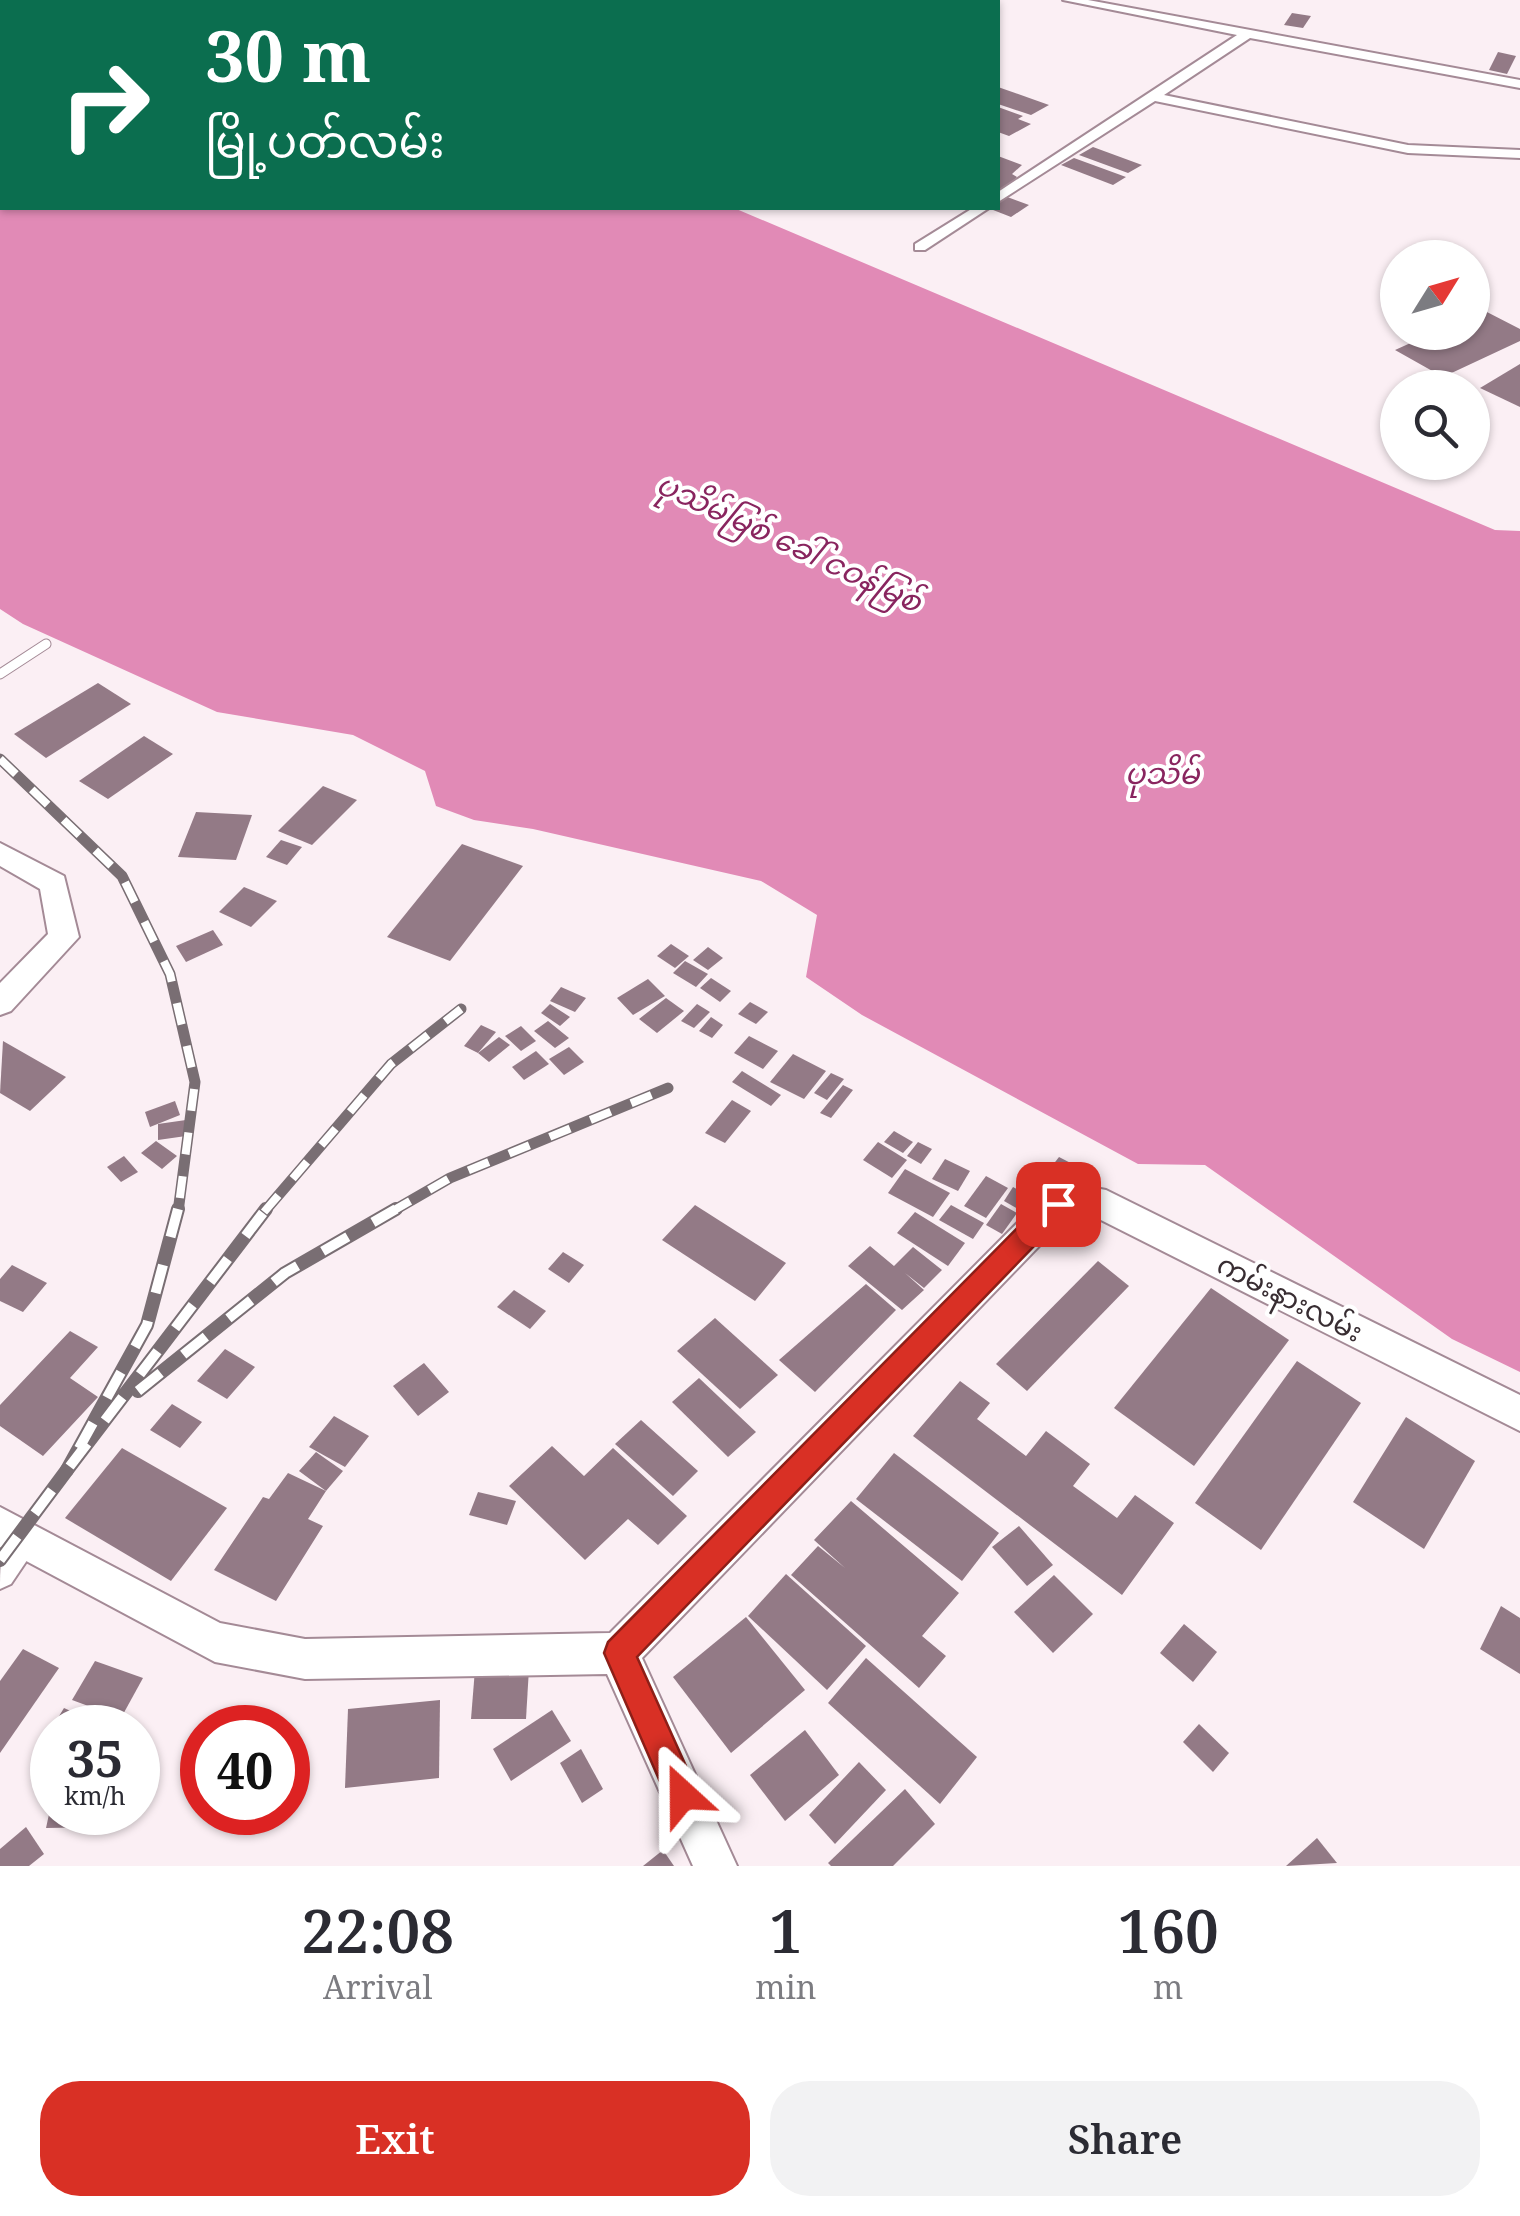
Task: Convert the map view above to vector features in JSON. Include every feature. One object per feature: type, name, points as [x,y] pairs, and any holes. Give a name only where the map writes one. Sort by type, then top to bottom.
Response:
[{"type":"street","points":[[1069,0],[1520,84]]},
{"type":"street","points":[[1000,197],[1246,35]]},
{"type":"street","points":[[1152,96],[1408,149],[1520,154]]},
{"type":"street","points":[[920,247],[979,210]]},
{"type":"street","points":[[0,853],[54,883],[64,936],[0,1003]]},
{"type":"street","name":"ကမ်းနားလမ်း","points":[[619,1653],[1058,1204],[1074,1198],[1094,1200],[1520,1414]]},
{"type":"street","points":[[0,1574],[12,1534],[215,1642],[305,1659],[619,1653],[715,1866]]},
{"type":"lane","points":[[0,674],[46,644]]},
{"type":"water","name":"ပုသိမ်","points":[[0,210],[739,210],[1495,530],[1520,531],[1520,1372],[1452,1339],[1205,1165],[1138,1164],[862,1015],[806,977],[817,915],[761,881],[533,829],[474,820],[436,806],[425,771],[353,735],[217,712],[23,624],[0,609]]},
{"type":"building","points":[[1292,13],[1311,16],[1303,28],[1284,25]]},
{"type":"building","points":[[1498,52],[1516,56],[1507,74],[1489,70]]},
{"type":"building","points":[[1000,88],[1049,105],[1031,115],[1000,105]]},
{"type":"building","points":[[1000,108],[1023,116],[1018,119],[1031,124],[1009,136],[1000,133]]},
{"type":"building","points":[[1093,147],[1142,165],[1128,173],[1079,155]]},
{"type":"building","points":[[1000,157],[1022,165],[1012,174],[1017,177],[1004,192],[1000,190]]},
{"type":"building","points":[[1074,158],[1126,177],[1113,185],[1061,165]]},
{"type":"building","points":[[1000,196],[1029,205],[1011,217],[993,210],[1000,210]]},
{"type":"building","points":[[1490,314],[1520,329],[1520,341],[1458,370],[1431,370],[1395,350],[1490,350]]},
{"type":"building","points":[[1520,364],[1520,407],[1490,393],[1490,382]]},
{"type":"building","points":[[98,683],[131,704],[46,758],[14,734]]},
{"type":"building","points":[[144,736],[173,754],[108,799],[79,781]]},
{"type":"building","points":[[323,786],[357,800],[312,845],[278,831]]},
{"type":"building","points":[[196,812],[252,815],[236,860],[178,857]]},
{"type":"building","points":[[281,840],[302,847],[287,865],[266,857]]},
{"type":"building","points":[[462,844],[523,866],[450,961],[387,937]]},
{"type":"building","points":[[244,887],[277,901],[251,927],[219,912]]},
{"type":"building","points":[[213,930],[223,945],[186,962],[176,946]]},
{"type":"building","points":[[671,944],[689,956],[675,968],[657,956]]},
{"type":"building","points":[[708,947],[723,958],[708,970],[693,960]]},
{"type":"building","points":[[685,961],[708,974],[696,987],[673,973]]},
{"type":"building","points":[[711,978],[731,991],[720,1002],[700,988]]},
{"type":"building","points":[[648,979],[665,996],[633,1015],[617,998]]},
{"type":"building","points":[[561,987],[586,998],[575,1012],[550,1001]]},
{"type":"building","points":[[666,998],[684,1011],[657,1033],[639,1019]]},
{"type":"building","points":[[750,1002],[768,1012],[756,1024],[738,1014]]},
{"type":"building","points":[[550,1004],[570,1017],[560,1026],[541,1013]]},
{"type":"building","points":[[697,1004],[710,1012],[694,1028],[681,1021]]},
{"type":"building","points":[[711,1017],[723,1025],[712,1038],[699,1031]]},
{"type":"building","points":[[548,1021],[569,1038],[555,1048],[534,1031]]},
{"type":"building","points":[[481,1025],[496,1032],[478,1053],[464,1046]]},
{"type":"building","points":[[521,1026],[536,1041],[521,1051],[505,1036]]},
{"type":"building","points":[[749,1036],[778,1051],[763,1069],[734,1053]]},
{"type":"building","points":[[499,1037],[510,1045],[489,1062],[478,1053]]},
{"type":"building","points":[[3,1041],[66,1077],[30,1111],[0,1093]]},
{"type":"building","points":[[569,1047],[584,1062],[564,1075],[549,1059]]},
{"type":"building","points":[[536,1051],[549,1064],[524,1080],[512,1067]]},
{"type":"building","points":[[793,1054],[826,1071],[804,1099],[770,1082]]},
{"type":"building","points":[[742,1071],[781,1095],[771,1106],[732,1082]]},
{"type":"building","points":[[831,1073],[844,1079],[827,1100],[814,1093]]},
{"type":"building","points":[[843,1085],[853,1090],[831,1118],[820,1113]]},
{"type":"building","points":[[732,1100],[751,1111],[725,1143],[705,1133]]},
{"type":"building","points":[[175,1101],[180,1115],[150,1127],[145,1112]]},
{"type":"building","points":[[186,1120],[186,1136],[158,1140],[158,1124]]},
{"type":"building","points":[[894,1131],[913,1142],[903,1153],[884,1142]]},
{"type":"building","points":[[156,1141],[177,1156],[162,1169],[141,1153]]},
{"type":"building","points":[[878,1142],[907,1160],[892,1178],[863,1160]]},
{"type":"building","points":[[918,1142],[932,1149],[921,1164],[907,1156]]},
{"type":"building","points":[[124,1156],[138,1172],[121,1182],[107,1167]]},
{"type":"building","points":[[1059,1157],[1086,1171],[1072,1190],[1045,1175]]},
{"type":"building","points":[[945,1159],[970,1171],[958,1191],[932,1179]]},
{"type":"building","points":[[905,1169],[950,1193],[933,1217],[888,1193]]},
{"type":"building","points":[[986,1176],[1008,1188],[986,1218],[964,1206]]},
{"type":"building","points":[[1013,1187],[1029,1196],[1020,1210],[1004,1201]]},
{"type":"building","points":[[1001,1204],[1017,1213],[1002,1234],[986,1225]]},
{"type":"building","points":[[695,1205],[786,1263],[755,1301],[662,1240]]},
{"type":"building","points":[[951,1205],[984,1223],[973,1239],[939,1220]]},
{"type":"building","points":[[915,1212],[965,1243],[948,1266],[897,1233]]},
{"type":"building","points":[[870,1246],[894,1266],[913,1247],[942,1270],[924,1288],[905,1273],[924,1290],[902,1310],[848,1266]]},
{"type":"building","points":[[563,1252],[584,1265],[569,1283],[548,1269]]},
{"type":"building","points":[[1098,1261],[1129,1286],[1027,1391],[996,1364]]},
{"type":"building","points":[[12,1265],[47,1283],[23,1312],[0,1301],[0,1279]]},
{"type":"building","points":[[866,1284],[896,1310],[815,1392],[779,1360]]},
{"type":"building","points":[[1211,1288],[1289,1340],[1194,1466],[1114,1408]]},
{"type":"building","points":[[514,1290],[546,1311],[530,1329],[497,1307]]},
{"type":"building","points":[[715,1318],[778,1375],[740,1409],[677,1351]]},
{"type":"building","points":[[70,1331],[98,1347],[70,1378],[98,1397],[43,1456],[0,1426],[0,1405]]},
{"type":"building","points":[[225,1349],[255,1367],[227,1399],[197,1381]]},
{"type":"building","points":[[1297,1361],[1361,1403],[1261,1550],[1195,1503]]},
{"type":"building","points":[[424,1363],[449,1392],[418,1416],[393,1386]]},
{"type":"building","points":[[699,1378],[756,1432],[728,1457],[672,1402]]},
{"type":"building","points":[[960,1381],[990,1403],[977,1419],[1026,1456],[1046,1431],[1090,1464],[1073,1486],[1117,1518],[1135,1495],[1174,1523],[1122,1595],[913,1436]]},
{"type":"building","points":[[172,1404],[202,1422],[180,1448],[150,1430]]},
{"type":"building","points":[[334,1416],[369,1436],[345,1467],[309,1447]]},
{"type":"building","points":[[1406,1417],[1475,1461],[1424,1549],[1353,1502]]},
{"type":"building","points":[[641,1420],[698,1471],[673,1496],[615,1444]]},
{"type":"building","points":[[552,1446],[584,1476],[613,1448],[687,1516],[658,1545],[628,1519],[585,1560],[509,1486]]},
{"type":"building","points":[[122,1448],[227,1508],[171,1581],[65,1518]]},
{"type":"building","points":[[316,1452],[343,1471],[326,1491],[299,1471]]},
{"type":"building","points":[[894,1453],[999,1533],[962,1581],[856,1499]]},
{"type":"building","points":[[288,1473],[326,1491],[308,1519],[323,1526],[276,1601],[214,1570],[263,1497],[269,1499]]},
{"type":"building","points":[[478,1492],[516,1501],[507,1525],[469,1515]]},
{"type":"building","points":[[851,1501],[959,1593],[922,1636],[946,1656],[919,1688],[791,1575],[818,1546],[845,1568],[814,1540]]},
{"type":"building","points":[[1019,1526],[1053,1565],[1027,1586],[992,1547]]},
{"type":"building","points":[[786,1574],[866,1646],[827,1690],[748,1616]]},
{"type":"building","points":[[1054,1575],[1093,1614],[1053,1653],[1014,1612]]},
{"type":"building","points":[[1501,1606],[1520,1618],[1520,1674],[1480,1649]]},
{"type":"building","points":[[746,1617],[805,1690],[731,1753],[673,1677]]},
{"type":"building","points":[[1184,1624],[1217,1652],[1193,1682],[1160,1653]]},
{"type":"building","points":[[23,1649],[59,1668],[0,1753],[0,1681]]},
{"type":"building","points":[[866,1658],[977,1757],[940,1804],[828,1703]]},
{"type":"building","points":[[95,1661],[143,1678],[128,1705],[86,1705],[72,1700]]},
{"type":"building","points":[[529,1668],[526,1719],[471,1719],[475,1669]]},
{"type":"building","points":[[440,1700],[439,1778],[345,1788],[348,1709]]},
{"type":"building","points":[[552,1710],[571,1741],[511,1781],[493,1749]]},
{"type":"building","points":[[1199,1724],[1229,1753],[1213,1772],[1183,1742]]},
{"type":"building","points":[[805,1730],[839,1775],[785,1821],[750,1775]]},
{"type":"building","points":[[581,1749],[603,1789],[582,1803],[560,1763]]},
{"type":"building","points":[[859,1762],[886,1790],[835,1844],[809,1815]]},
{"type":"building","points":[[905,1789],[935,1824],[893,1866],[828,1863]]},
{"type":"building","points":[[26,1827],[44,1854],[29,1866],[0,1866],[0,1849]]},
{"type":"building","points":[[1317,1838],[1337,1863],[1286,1866]]},
{"type":"building","points":[[663,1850],[674,1866],[643,1866]]},
{"type":"railway","points":[[0,759],[122,876],[170,974],[195,1082],[178,1212]]},
{"type":"railway","points":[[264,1212],[391,1064],[461,1009]]},
{"type":"railway","points":[[391,1212],[450,1178],[668,1088]]},
{"type":"railway","points":[[67,1470],[147,1325],[178,1209]]},
{"type":"railway","points":[[67,1470],[266,1209]]},
{"type":"railway","points":[[138,1391],[285,1273],[396,1209]]},
{"type":"railway","points":[[0,1560],[67,1470]]},
{"type":"route","points":[[683,1795],[619,1653],[1058,1204]]},
{"type":"water label","name":"ပုသိမ်မြစ် ခေါ် ငဝန်မြစ်","points":[[789,543]]}]
